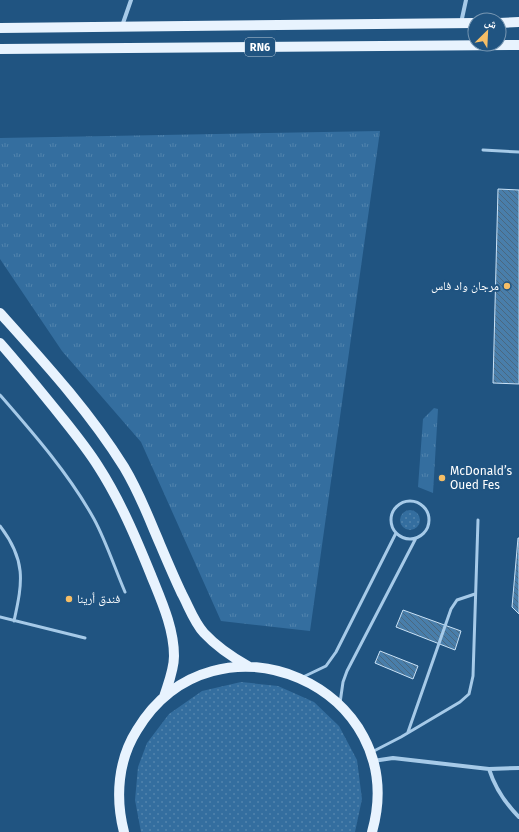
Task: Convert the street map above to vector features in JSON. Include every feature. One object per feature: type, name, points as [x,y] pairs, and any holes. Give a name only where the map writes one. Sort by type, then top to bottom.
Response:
[{"type":"main road","points":[[507,22],[519,22]]},
{"type":"main road","name":"RN6","points":[[0,28],[467,23]]},
{"type":"main road","name":"RN6","points":[[0,49],[519,45]]},
{"type":"main road","points":[[0,313],[73,396],[104,437],[124,468],[140,497],[174,575],[200,628],[226,652],[248,666]]},
{"type":"main road","points":[[0,343],[47,399],[98,466],[118,500],[156,588],[172,640],[174,657],[164,697]]},
{"type":"main road","points":[[124,832],[120,815],[119,782],[122,766],[131,740],[142,721],[164,697],[176,688],[203,674],[218,670],[248,666],[278,670],[301,678],[320,689],[340,705],[357,726],[372,757],[377,780],[378,800],[372,832]]},
{"type":"street","points":[[122,26],[131,0]]},
{"type":"street","points":[[460,23],[466,0]]},
{"type":"street","points":[[372,757],[489,769],[519,768]]},
{"type":"street","points":[[489,769],[504,800],[519,817]]},
{"type":"lane","points":[[483,150],[519,152]]},
{"type":"lane","points":[[0,395],[52,457],[78,493],[94,520],[125,592]]},
{"type":"lane","points":[[412,501],[423,505],[429,514],[427,529],[420,536],[409,539],[396,533],[391,523],[393,511],[401,503],[412,501]]},
{"type":"lane","points":[[372,757],[408,732],[449,710],[468,694],[473,676],[478,520]]},
{"type":"lane","points":[[0,526],[16,553],[20,566],[20,596],[14,621]]},
{"type":"lane","points":[[301,678],[326,666],[336,652],[396,533]]},
{"type":"lane","points":[[340,705],[343,682],[347,671],[416,538]]},
{"type":"lane","points":[[408,732],[451,609],[457,600],[476,594]]},
{"type":"lane","points":[[0,617],[85,638]]},
{"type":"green space","points":[[380,131],[310,631],[221,621],[141,442],[62,351],[0,259],[0,138]]},
{"type":"green space","points":[[434,408],[438,409],[433,493],[418,487],[423,419]]},
{"type":"green space","points":[[406,510],[414,510],[420,516],[420,524],[414,530],[406,530],[400,524],[400,516]]},
{"type":"green space","points":[[241,682],[278,686],[314,702],[339,726],[357,760],[362,799],[355,832],[141,832],[135,800],[138,767],[147,743],[169,714],[202,691]]},
{"type":"building","name":"مرجان واد فاس","points":[[498,189],[519,190],[519,384],[493,383]]},
{"type":"building","points":[[519,538],[519,614],[512,607]]},
{"type":"building","points":[[403,610],[461,631],[455,650],[396,627]]},
{"type":"building","points":[[380,651],[418,666],[413,679],[375,663]]},
{"type":"place","name":"مرجان واد فاس","points":[[507,286]]},
{"type":"place","name":"McDonald’s Oued Fes","points":[[442,478]]},
{"type":"place","name":"فندق أرينا","points":[[69,599]]}]
